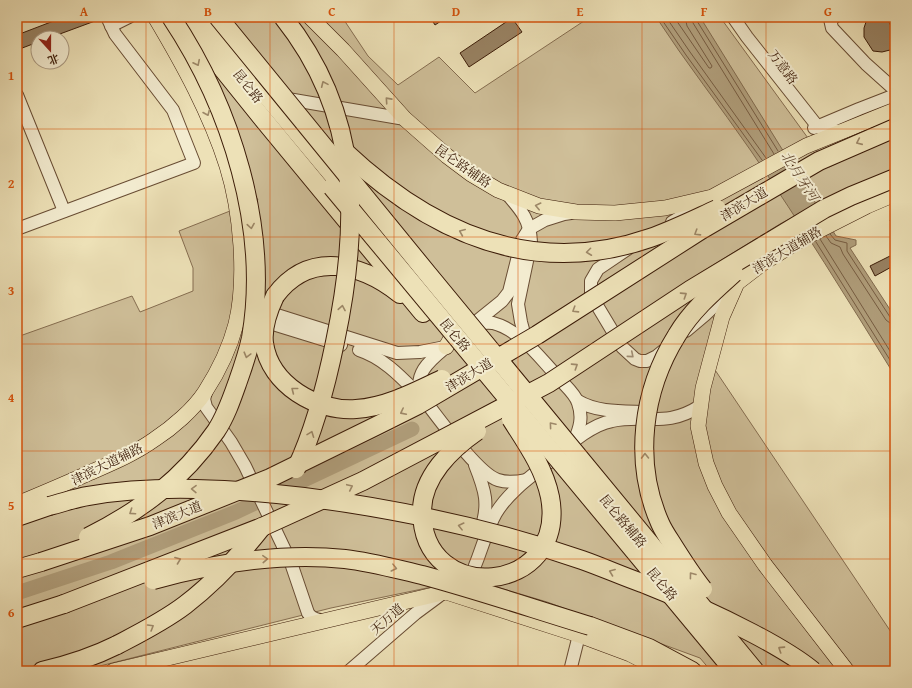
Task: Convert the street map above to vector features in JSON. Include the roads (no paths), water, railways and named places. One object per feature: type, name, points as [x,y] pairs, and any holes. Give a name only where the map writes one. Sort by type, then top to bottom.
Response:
[{"type":"highway","points":[[41,562],[128,515],[181,474],[209,440],[226,413],[241,374],[251,338],[255,296],[255,265],[253,236],[244,186],[236,156],[219,107],[188,45],[171,17]]},
{"type":"highway","points":[[181,17],[510,419],[536,448],[722,671]]},
{"type":"highway","name":"昆仑路","points":[[192,17],[734,671]]},
{"type":"highway","name":"昆仑路","points":[[218,17],[755,671]]},
{"type":"highway","points":[[42,671],[81,660],[117,646],[148,629],[184,606],[214,581],[242,552],[267,521],[288,487],[313,429],[328,378],[344,299],[350,236],[350,189],[341,128],[329,95],[307,51],[283,17]]},
{"type":"highway","points":[[250,55],[316,125],[362,168],[390,190],[423,212],[458,231],[482,240],[511,248],[553,254],[572,254],[610,249],[649,239],[685,224],[785,173],[819,160]]},
{"type":"highway","name":"津滨大道","points":[[17,569],[150,526],[270,478],[334,448],[418,405],[532,339],[701,230],[819,160],[895,128]]},
{"type":"highway","points":[[510,419],[532,452],[547,486],[551,508],[548,535],[534,558],[511,574],[492,578],[468,575],[450,567],[437,555],[429,543],[422,522],[422,508],[432,476],[450,453],[464,440],[690,290],[824,209],[895,178]]},
{"type":"highway","points":[[768,671],[689,571],[661,524],[649,488],[645,469],[644,435],[651,393],[663,360],[677,334],[700,305],[780,235]]},
{"type":"highway","points":[[423,313],[392,288],[368,273],[347,267],[326,266],[310,270],[296,276],[279,290],[266,316],[264,343],[274,369],[282,379],[297,392],[314,402],[329,407],[355,409],[388,403],[532,339]]},
{"type":"highway","points":[[64,604],[262,527],[356,484],[434,445],[549,383]]},
{"type":"highway","points":[[17,517],[86,496],[125,491],[191,489],[275,494],[389,510],[511,538],[582,560],[692,604],[776,646],[814,671]]},
{"type":"highway","points":[[17,619],[64,604],[182,572],[244,560],[304,557],[345,559],[388,567],[451,583],[590,626],[649,648],[692,671]]},
{"type":"main road","points":[[155,17],[199,96],[215,132],[227,167],[235,201],[240,236],[241,281],[238,308]]},
{"type":"main road","points":[[199,17],[450,319],[453,331],[451,340],[446,347]]},
{"type":"main road","points":[[208,17],[454,316],[462,321],[475,324]]},
{"type":"main road","name":"昆仑路辅路","points":[[310,17],[343,50],[405,119],[441,151],[471,174],[507,194],[539,206],[576,212],[615,213],[665,208],[712,197]]},
{"type":"main road","points":[[712,197],[806,146],[895,110]]},
{"type":"main road","name":"津滨大道辅路","points":[[737,283],[762,262],[802,239],[895,194]]},
{"type":"main road","points":[[737,283],[722,317],[703,388],[698,426],[706,463],[715,486],[729,513],[765,566],[847,671]]},
{"type":"main road","name":"津滨大道辅路","points":[[17,504],[133,454],[156,439],[188,411],[200,398],[208,386],[225,354],[235,324],[238,308]]},
{"type":"main road","name":"昆仑路辅路","points":[[574,441],[571,454],[573,462],[747,671]]},
{"type":"main road","name":"昆仑路辅路","points":[[547,464],[558,462],[565,463],[573,468],[742,671]]},
{"type":"main road","points":[[113,671],[446,592],[579,635],[630,654],[663,671]]},
{"type":"street","points":[[17,229],[194,163],[173,110],[115,34],[109,22],[129,17]]},
{"type":"street","name":"万意路","points":[[727,17],[816,128]]},
{"type":"street","name":"万意路","points":[[733,17],[816,128]]},
{"type":"street","points":[[835,17],[830,19],[832,28],[866,64],[895,90]]},
{"type":"street","points":[[17,95],[64,211]]},
{"type":"street","points":[[806,146],[816,128],[895,95]]},
{"type":"street","points":[[273,96],[405,119]]},
{"type":"street","points":[[816,128],[843,131]]},
{"type":"street","points":[[507,194],[523,212],[529,229],[531,242],[518,304],[521,322],[578,401],[587,407],[608,410],[675,413],[693,419],[698,426]]},
{"type":"street","points":[[712,197],[614,257],[598,269],[591,281],[591,293],[622,346],[640,361],[647,361],[657,356],[705,315],[737,283]]},
{"type":"street","points":[[422,397],[418,385],[422,372],[429,363],[446,347],[475,324],[509,292],[522,240],[529,229],[545,220],[576,212]]},
{"type":"street","points":[[238,308],[397,353],[420,352],[446,347]]},
{"type":"street","points":[[238,308],[371,354],[394,370],[422,397],[473,460],[490,476],[507,482],[526,480]]},
{"type":"street","points":[[475,324],[492,323],[532,339]]},
{"type":"street","points":[[208,386],[204,400],[206,407],[239,455],[272,517],[297,569],[310,609],[310,617],[305,623],[296,627]]},
{"type":"street","points":[[574,441],[581,421],[578,401]]},
{"type":"street","points":[[188,411],[199,406],[206,407]]},
{"type":"street","points":[[446,592],[460,588],[468,582],[475,569],[490,525],[497,512],[512,493],[574,441],[594,428],[610,421],[672,419],[684,415],[700,406]]},
{"type":"street","points":[[446,592],[459,579],[467,566],[484,521],[486,496],[473,460]]},
{"type":"street","name":"天万道","points":[[349,671],[422,608],[446,592]]},
{"type":"street","points":[[310,617],[317,620],[327,621]]},
{"type":"street","points":[[570,671],[579,635]]},
{"type":"water","points":[[656,17],[700,17],[836,236],[856,240],[856,245],[850,248],[895,317],[895,376],[770,179]]},
{"type":"waterway","points":[[17,593],[111,562],[236,512],[412,429]]},
{"type":"water label","name":"北月牙河","points":[[800,176]]}]
